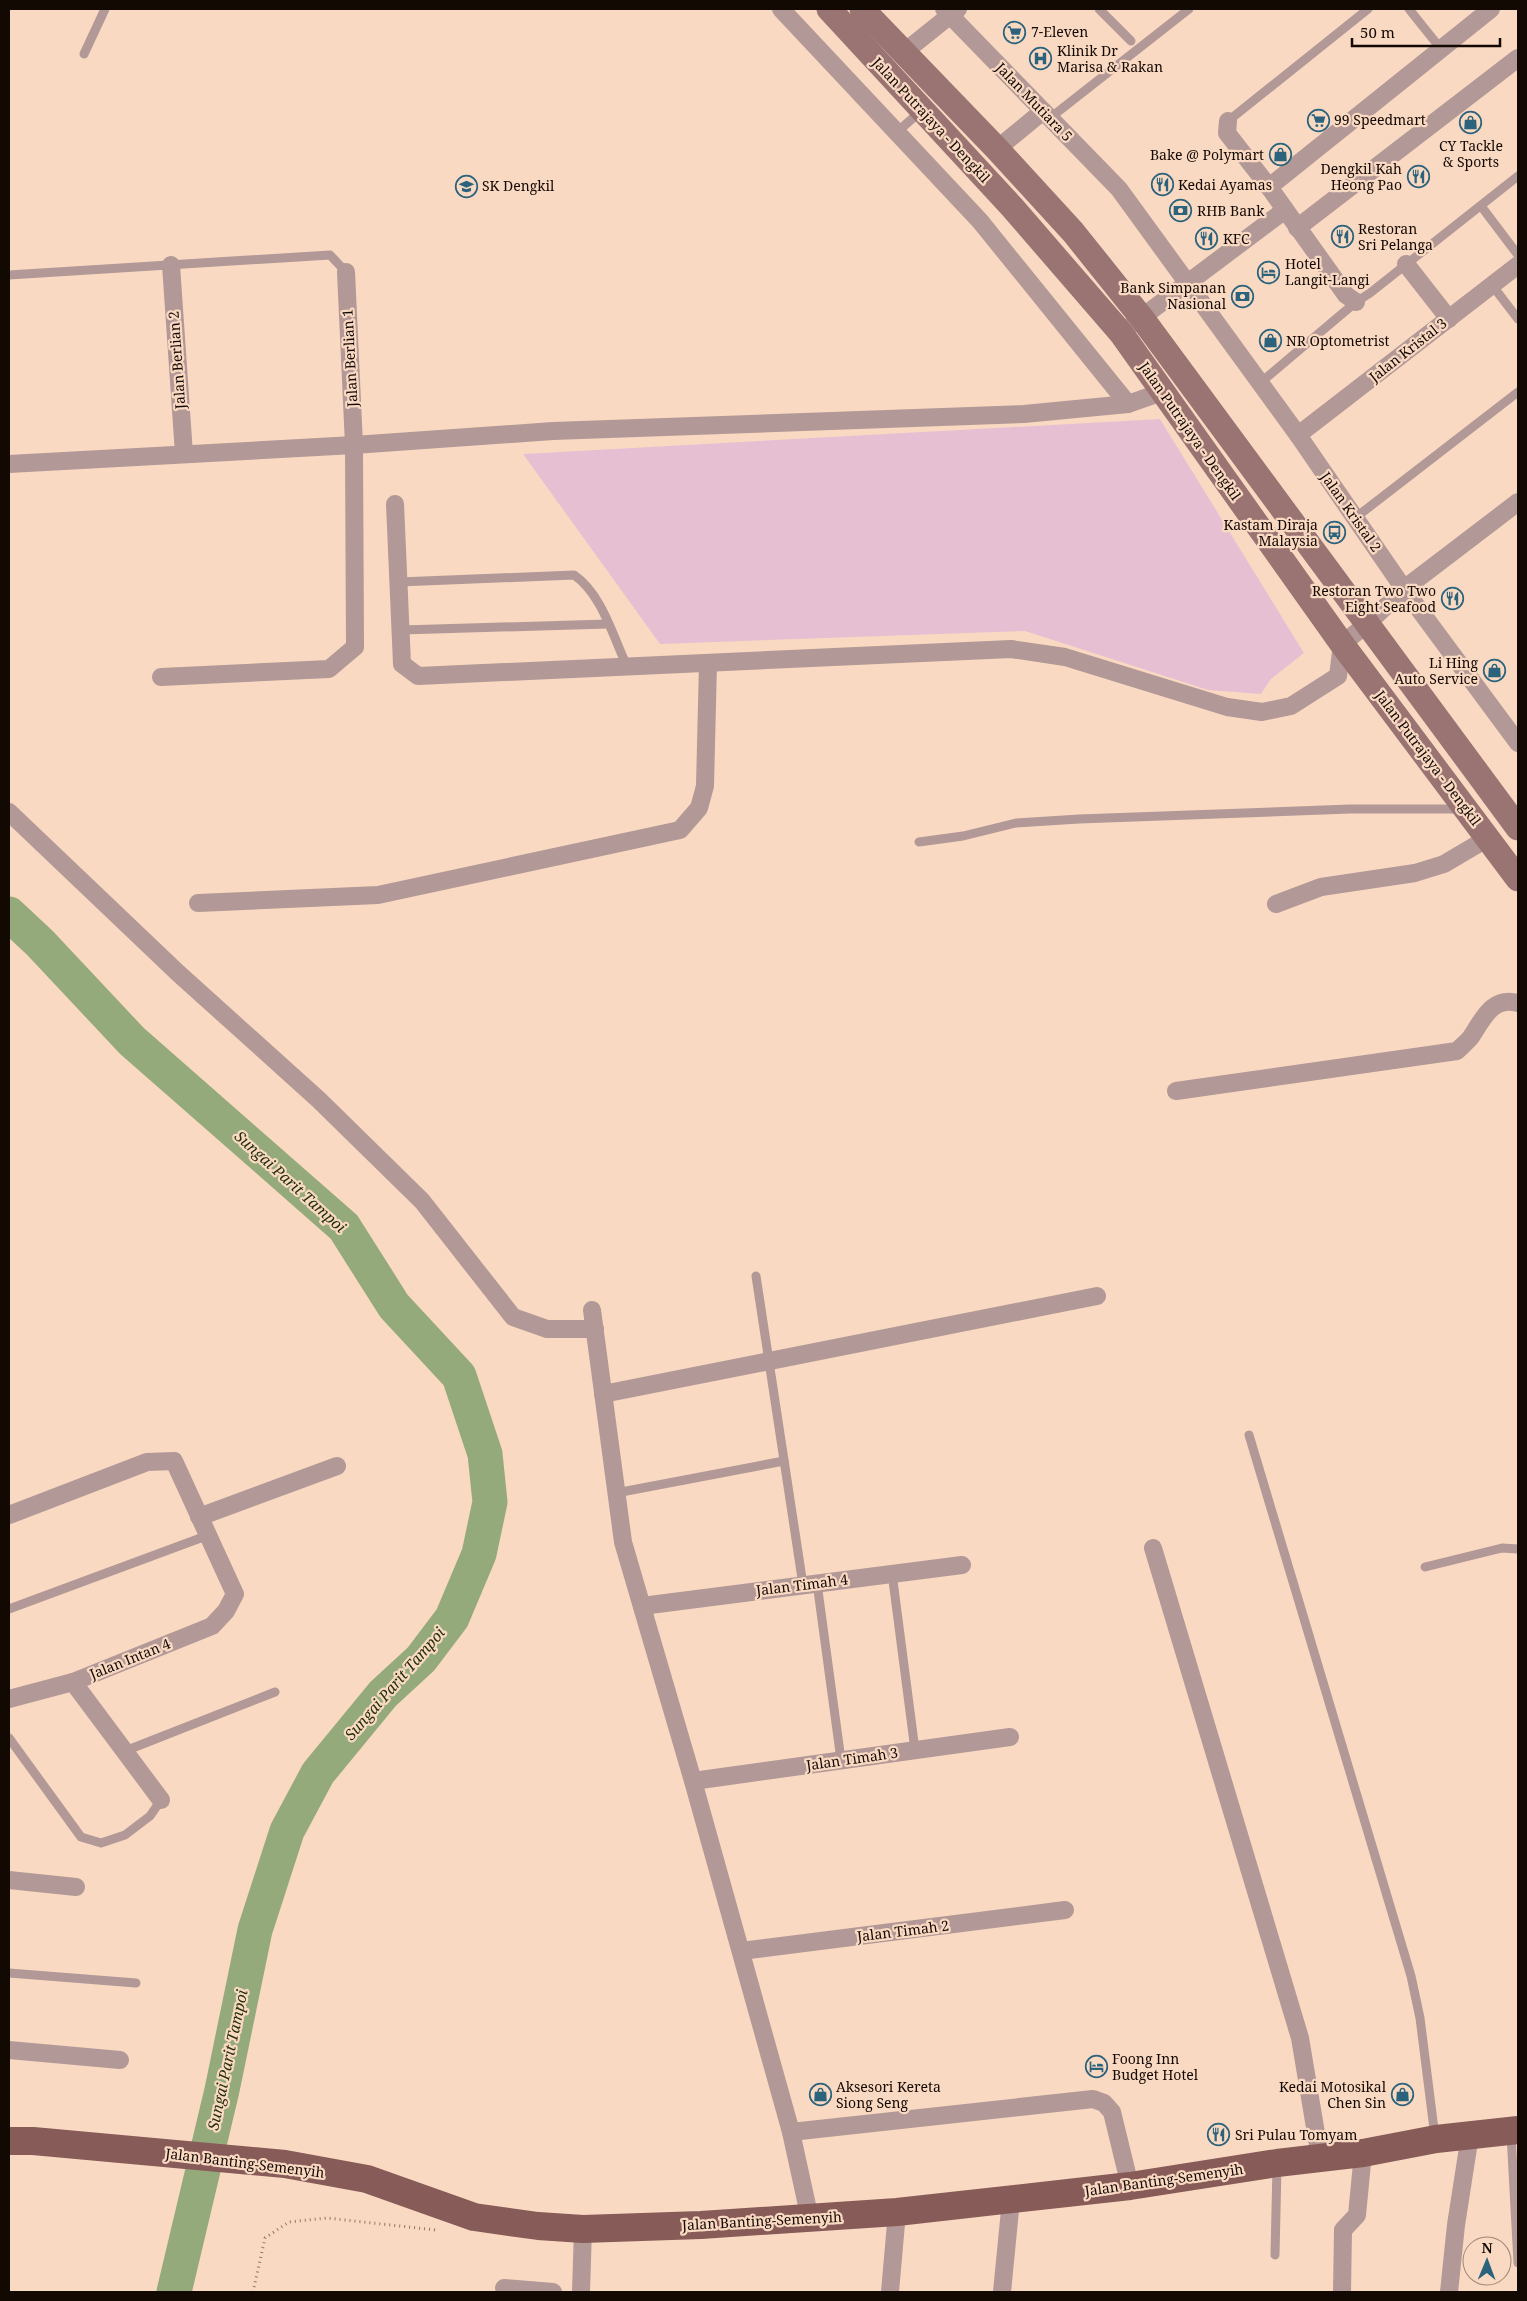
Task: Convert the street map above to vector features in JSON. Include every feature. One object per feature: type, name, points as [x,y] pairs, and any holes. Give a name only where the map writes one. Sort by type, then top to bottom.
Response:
[{"type":"main road","name":"Jalan Putrajaya - Dengkil","points":[[829,9],[1012,207],[1121,333],[1342,644],[1518,879]]},
{"type":"main road","name":"Jalan Putrajaya - Dengkil","points":[[862,9],[997,149],[1073,232],[1141,317],[1518,828]]},
{"type":"main road","name":"Jalan Banting-Semenyih","points":[[9,2141],[33,2141],[285,2164],[366,2179],[474,2217],[538,2226],[583,2229],[810,2219],[1011,2200],[1130,2186],[1320,2157],[1363,2153],[1436,2139],[1515,2130]]},
{"type":"street","points":[[781,9],[980,221],[1128,404]]},
{"type":"street","points":[[1269,187],[1491,9]]},
{"type":"street","points":[[903,53],[951,11]]},
{"type":"street","name":"Jalan Mutiara 5","points":[[951,11],[1047,115],[1119,189],[1187,283]]},
{"type":"street","points":[[1298,228],[1518,58]]},
{"type":"street","points":[[997,149],[1047,115]]},
{"type":"street","points":[[1228,120],[1227,133],[1269,187],[1346,295],[1356,302]]},
{"type":"street","points":[[1121,333],[1285,210]]},
{"type":"street","points":[[1406,264],[1450,319]]},
{"type":"street","name":"Jalan Berlian 2","points":[[171,265],[184,454]]},
{"type":"street","name":"Jalan Kristal 3","points":[[1298,435],[1518,265]]},
{"type":"street","name":"Jalan Berlian 1","points":[[161,677],[329,669],[355,647],[354,445],[346,272]]},
{"type":"street","name":"Jalan Kristal 2","points":[[1187,283],[1298,435],[1404,589],[1518,743]]},
{"type":"street","points":[[9,464],[354,445],[553,431],[1024,414],[1128,404],[1162,392]]},
{"type":"street","points":[[395,504],[402,664],[418,676],[1011,649],[1065,657],[1227,707],[1262,712],[1291,706],[1338,676],[1342,644],[1367,624],[1404,589],[1518,502]]},
{"type":"street","points":[[198,903],[378,895],[680,830],[699,808],[705,786],[708,662]]},
{"type":"street","points":[[9,812],[178,973],[318,1100],[422,1201],[513,1317],[547,1329],[594,1329]]},
{"type":"street","points":[[1276,904],[1321,886],[1415,872],[1444,864],[1488,838]]},
{"type":"street","points":[[1176,1092],[1457,1051],[1470,1039],[1486,1014],[1497,1003],[1518,1003]]},
{"type":"street","points":[[602,1394],[1097,1296]]},
{"type":"street","points":[[592,1310],[623,1542],[693,1781],[791,2132],[810,2219]]},
{"type":"street","points":[[9,1515],[147,1462],[174,1460],[206,1536]]},
{"type":"street","points":[[199,1517],[337,1466]]},
{"type":"street","name":"Jalan Intan 4","points":[[9,1699],[73,1682],[212,1626],[226,1611],[235,1594],[206,1536]]},
{"type":"street","points":[[1153,1548],[1297,2029],[1320,2157]]},
{"type":"street","name":"Jalan Timah 4","points":[[642,1606],[962,1565]]},
{"type":"street","points":[[73,1682],[161,1800]]},
{"type":"street","name":"Jalan Timah 3","points":[[693,1781],[1010,1737]]},
{"type":"street","points":[[9,1880],[76,1887]]},
{"type":"street","name":"Jalan Timah 2","points":[[740,1951],[1065,1910]]},
{"type":"street","points":[[9,2050],[120,2060]]},
{"type":"street","points":[[791,2132],[1092,2099],[1104,2103],[1112,2112],[1130,2186]]},
{"type":"street","points":[[1449,2292],[1456,2225],[1470,2136]]},
{"type":"street","points":[[1342,2292],[1343,2230],[1357,2215],[1363,2153]]},
{"type":"street","points":[[1002,2292],[1011,2200]]},
{"type":"street","points":[[890,2292],[897,2212]]},
{"type":"street","points":[[581,2292],[583,2229]]},
{"type":"street","points":[[504,2288],[553,2292]]},
{"type":"lane","points":[[84,54],[105,9]]},
{"type":"lane","points":[[1099,9],[1131,41]]},
{"type":"lane","points":[[1047,115],[1189,9]]},
{"type":"lane","points":[[1228,120],[1368,9]]},
{"type":"lane","points":[[1409,9],[1441,49]]},
{"type":"lane","points":[[897,132],[922,110]]},
{"type":"lane","points":[[1260,383],[1356,302],[1518,176]]},
{"type":"lane","points":[[1481,206],[1518,256]]},
{"type":"lane","points":[[9,275],[330,255],[346,272]]},
{"type":"lane","points":[[1492,285],[1518,319]]},
{"type":"lane","points":[[1355,518],[1518,392]]},
{"type":"lane","points":[[399,582],[574,575],[584,582],[596,600],[627,666]]},
{"type":"lane","points":[[401,630],[607,624]]},
{"type":"lane","points":[[919,842],[963,836],[1016,823],[1079,819],[1350,808],[1466,809]]},
{"type":"lane","points":[[756,1276],[784,1461],[810,1584],[841,1760]]},
{"type":"lane","points":[[1249,1435],[1411,1976],[1420,2018],[1436,2139]]},
{"type":"lane","points":[[616,1493],[784,1461]]},
{"type":"lane","points":[[9,1609],[206,1536]]},
{"type":"lane","points":[[1425,1567],[1502,1548],[1518,1549]]},
{"type":"lane","points":[[892,1573],[915,1750]]},
{"type":"lane","points":[[125,1751],[276,1692]]},
{"type":"lane","points":[[9,1738],[81,1837],[101,1843],[125,1835],[150,1816],[161,1800]]},
{"type":"lane","points":[[9,1973],[136,1983]]},
{"type":"lane","points":[[1515,2130],[1518,2263]]},
{"type":"lane","points":[[1275,2255],[1278,2163]]},
{"type":"path","points":[[253,2292],[265,2238],[289,2222],[327,2218],[442,2230]]},
{"type":"shaded area","points":[[1160,419],[1304,653],[1271,679],[1261,694],[1208,690],[1025,631],[660,644],[523,454]]},
{"type":"waterway","name":"Sungai Parit Tampoi","points":[[9,914],[40,943],[132,1041],[344,1227],[394,1306],[459,1376],[485,1454],[490,1502],[479,1554],[452,1618],[421,1659],[383,1694],[318,1773],[287,1831],[255,1930],[222,2090],[174,2292]]},
{"type":"place","name":"7-Eleven","points":[[1015,32]]},
{"type":"place","name":"Klinik Dr Marisa & Rakan","points":[[1041,59]]},
{"type":"place","name":"99 Speedmart","points":[[1318,120]]},
{"type":"place","name":"CY Tackle & Sports","points":[[1471,123]]},
{"type":"place","name":"Bake @ Polymart","points":[[1280,155]]},
{"type":"place","name":"Dengkil Kah Heong Pao","points":[[1418,177]]},
{"type":"place","name":"Kedai Ayamas","points":[[1162,185]]},
{"type":"place","name":"SK Dengkil","points":[[466,186]]},
{"type":"place","name":"RHB Bank","points":[[1181,211]]},
{"type":"place","name":"Restoran Sri Pelanga","points":[[1342,237]]},
{"type":"place","name":"KFC","points":[[1207,239]]},
{"type":"place","name":"Hotel Langit-Langi","points":[[1269,272]]},
{"type":"place","name":"Bank Simpanan Nasional","points":[[1242,296]]},
{"type":"place","name":"NR Optometrist","points":[[1270,341]]},
{"type":"place","name":"Kastam Diraja Malaysia","points":[[1334,533]]},
{"type":"place","name":"Restoran Two Two Eight Seafood","points":[[1452,599]]},
{"type":"place","name":"Li Hing Auto Service","points":[[1494,671]]},
{"type":"place","name":"Foong Inn Budget Hotel","points":[[1096,2067]]},
{"type":"place","name":"Aksesori Kereta Siong Seng","points":[[820,2095]]},
{"type":"place","name":"Kedai Motosikal Chen Sin","points":[[1402,2095]]},
{"type":"place","name":"Sri Pulau Tomyam","points":[[1219,2135]]}]
